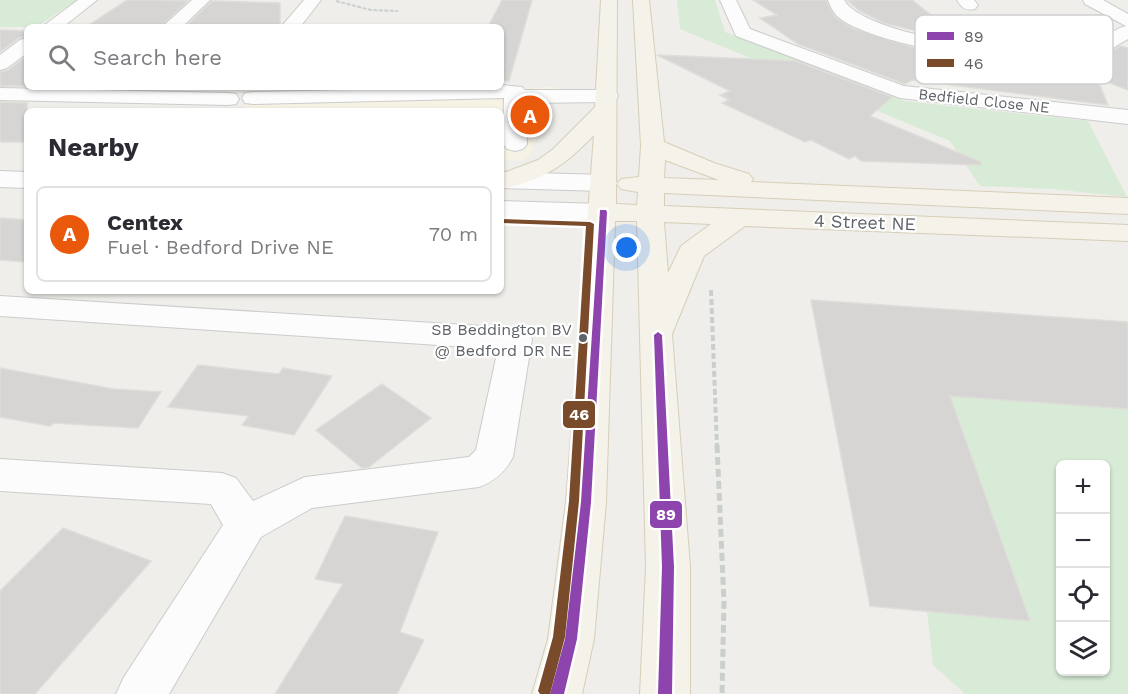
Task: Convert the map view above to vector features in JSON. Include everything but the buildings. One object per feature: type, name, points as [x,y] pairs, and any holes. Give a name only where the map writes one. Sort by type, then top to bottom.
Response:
[{"type":"main road","points":[[558,694],[572,639],[586,502],[603,197],[609,0]]},
{"type":"main road","points":[[643,3],[653,146],[651,199],[668,567],[665,694]]},
{"type":"main road","points":[[504,180],[548,165],[561,155],[607,102]]},
{"type":"main road","points":[[653,146],[705,168],[782,192]]},
{"type":"main road","name":"4 Street NE","points":[[603,197],[651,199],[782,192],[1036,199],[1128,206]]},
{"type":"main road","name":"4 Street NE","points":[[651,199],[738,218],[1128,233]]},
{"type":"main road","points":[[658,335],[691,252],[738,218]]},
{"type":"street","points":[[55,24],[89,0]]},
{"type":"street","points":[[174,24],[202,0]]},
{"type":"street","points":[[293,24],[313,0]]},
{"type":"street","name":"Bedfield Close NE","points":[[728,0],[742,32],[900,92],[1128,117]]},
{"type":"street","points":[[836,0],[843,12],[859,21],[915,40]]},
{"type":"street","points":[[1091,0],[1128,21]]},
{"type":"street","points":[[1113,39],[1128,31]]},
{"type":"street","points":[[0,64],[24,46]]},
{"type":"street","points":[[0,94],[99,92],[234,99],[515,91],[515,144]]},
{"type":"street","points":[[515,97],[607,102]]},
{"type":"street","points":[[0,179],[24,180]]},
{"type":"street","points":[[504,180],[603,197]]},
{"type":"street","points":[[504,209],[603,197]]},
{"type":"street","points":[[0,306],[516,339],[494,457],[479,471],[305,493],[246,525],[141,694]]},
{"type":"street","points":[[0,475],[222,489],[246,525]]},
{"type":"path","points":[[328,0],[371,10],[398,11]]},
{"type":"path","points":[[712,283],[710,302],[724,602],[722,694]]},
{"type":"shaded area","points":[[557,87],[529,156],[522,161],[504,160],[504,108],[243,108],[254,95]]},
{"type":"green space","points":[[0,0],[77,0],[41,24],[0,27]]},
{"type":"green space","points":[[677,0],[715,0],[725,32],[904,101],[1088,121],[1127,197],[1052,189],[980,186],[950,141],[680,29]]},
{"type":"green space","points":[[950,396],[1128,409],[1128,694],[965,694],[933,665],[927,612],[1030,621]]},
{"type":"transit line","name":"89","points":[[557,694],[571,639],[586,502],[603,212]]},
{"type":"transit line","name":"46","points":[[504,221],[590,224],[574,501],[559,637],[545,691]]},
{"type":"transit line","name":"89","points":[[658,335],[668,567],[665,694]]},
{"type":"place","name":"Centex","points":[[530,115]]},
{"type":"place","name":"SB Beddington BV @ Bedford DR NE","points":[[583,338]]}]
